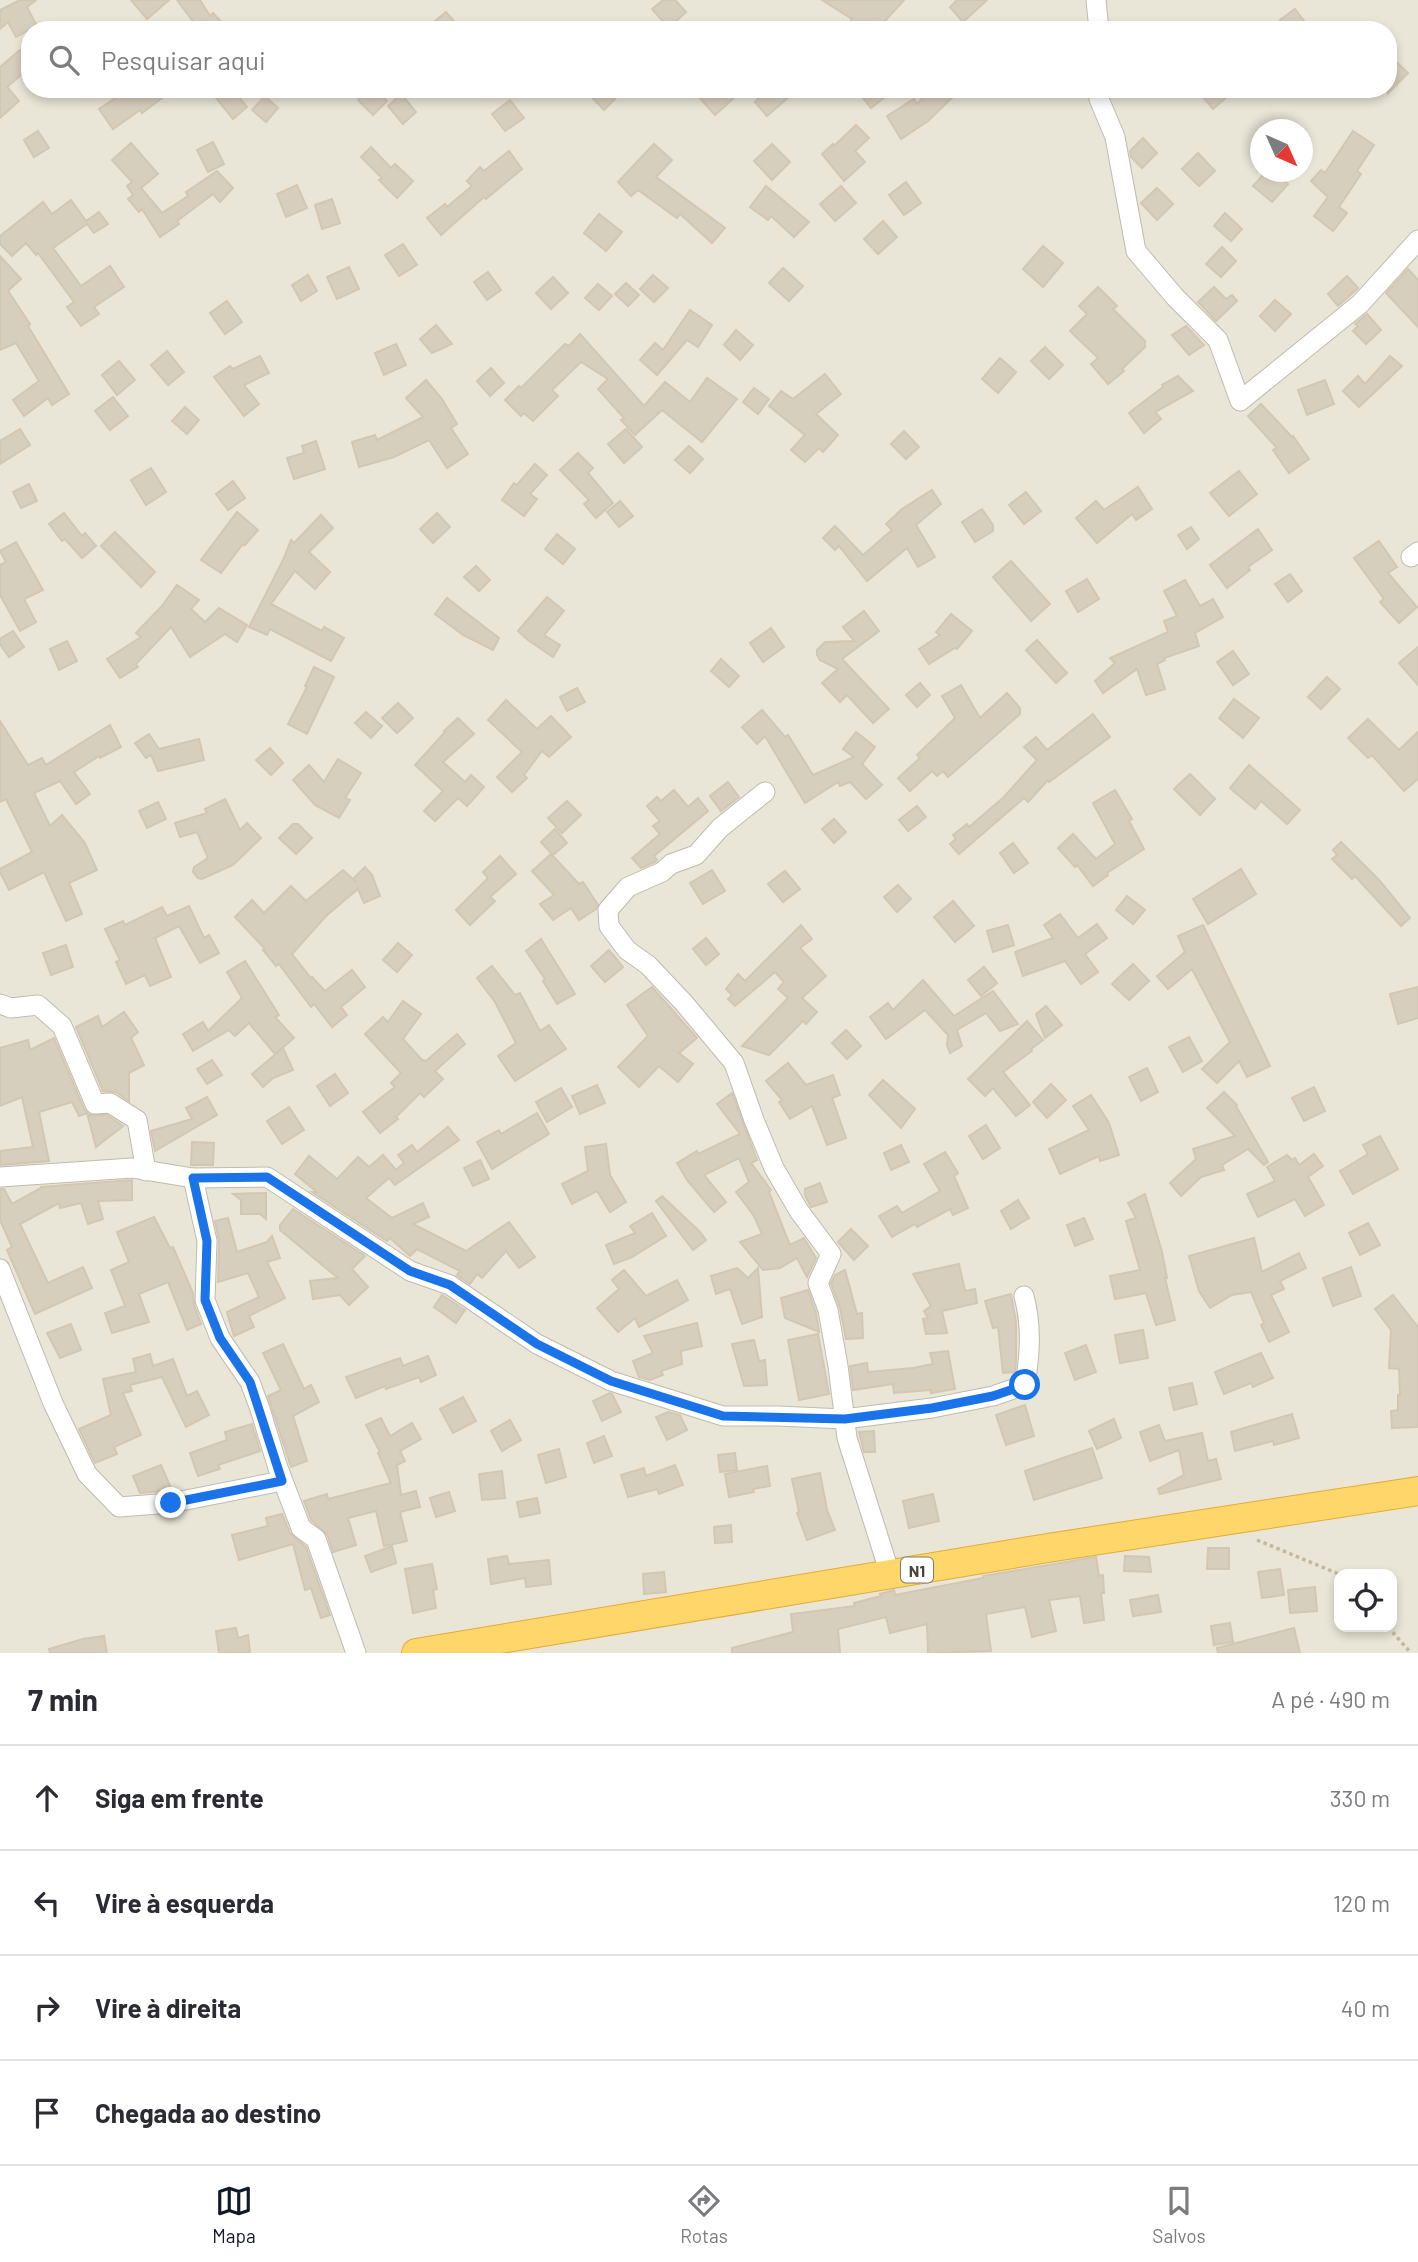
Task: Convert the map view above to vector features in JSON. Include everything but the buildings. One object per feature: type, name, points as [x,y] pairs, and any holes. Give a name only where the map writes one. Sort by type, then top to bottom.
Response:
[{"type":"highway","name":"N1","points":[[433,1652],[890,1574],[1418,1491]]},
{"type":"street","points":[[1096,0],[1098,21]]},
{"type":"street","points":[[1099,98],[1115,137],[1136,251],[1218,340],[1240,401],[1360,304],[1418,240]]},
{"type":"street","points":[[765,792],[720,828],[696,855],[671,864],[662,872],[628,887],[608,910],[609,926],[627,950],[648,965],[684,1003],[734,1063],[774,1168],[799,1211],[831,1254],[818,1283],[828,1310],[838,1366],[846,1438],[890,1574]]},
{"type":"street","points":[[0,1004],[11,1008],[37,1005],[62,1026],[95,1104],[110,1103],[137,1120],[146,1171]]},
{"type":"street","points":[[0,1177],[132,1168],[193,1178],[267,1177],[410,1271],[450,1285],[537,1344],[611,1381],[723,1416],[845,1419],[932,1408],[993,1396],[1025,1385],[1031,1350],[1024,1296]]},
{"type":"street","points":[[193,1178],[207,1241],[205,1300],[220,1338],[250,1382],[282,1481],[301,1528],[316,1539],[356,1653]]},
{"type":"street","points":[[0,1269],[53,1404],[87,1474],[119,1507],[171,1503],[282,1481]]},
{"type":"path","points":[[1253,1538],[1334,1572]]},
{"type":"path","points":[[1392,1632],[1411,1653]]},
{"type":"shaded area","points":[[0,0],[1418,0],[1418,1653],[0,1653]]},
{"type":"route","points":[[171,1503],[282,1481],[250,1382],[220,1338],[205,1300],[207,1241],[193,1178],[267,1177],[410,1271],[450,1285],[537,1344],[611,1381],[723,1416],[845,1419],[932,1408],[993,1396],[1025,1385]]}]
